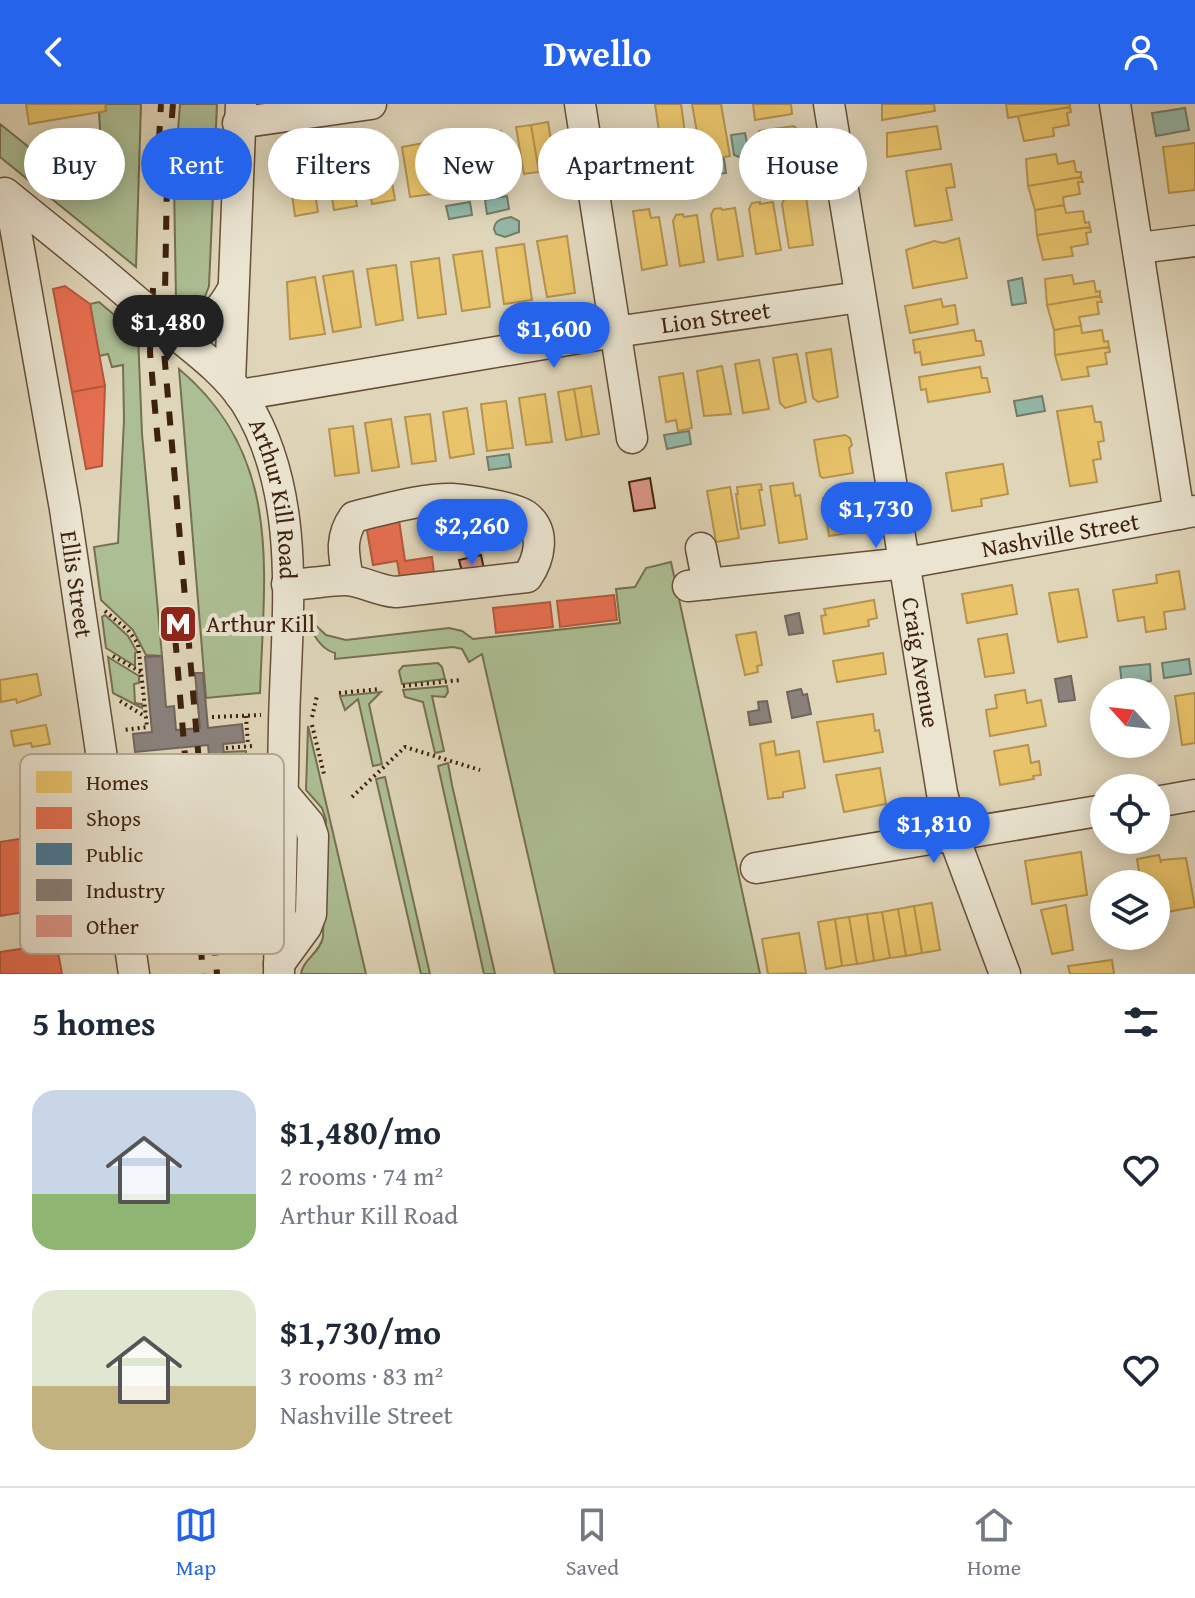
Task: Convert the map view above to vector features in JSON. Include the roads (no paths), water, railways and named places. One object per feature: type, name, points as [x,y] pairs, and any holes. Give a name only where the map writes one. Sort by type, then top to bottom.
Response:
[{"type":"street","points":[[235,389],[233,289],[240,113],[371,104]]},
{"type":"street","points":[[580,104],[632,438]]},
{"type":"street","name":"Craig Avenue","points":[[829,104],[942,793],[953,835],[1005,974]]},
{"type":"street","points":[[1115,104],[1187,513]]},
{"type":"street","name":"Arthur Kill Road","points":[[5,193],[203,357],[235,389],[262,435],[286,519],[283,754]]},
{"type":"street","name":"Ellis Street","points":[[5,193],[65,509],[101,754]]},
{"type":"street","points":[[1139,248],[1195,241]]},
{"type":"street","points":[[168,328],[201,324],[212,319],[221,311],[233,289]]},
{"type":"street","name":"Lion Street","points":[[235,389],[860,297]]},
{"type":"street","points":[[287,584],[307,585],[348,579],[380,591],[396,592],[527,577],[535,566],[540,549],[536,531],[526,515],[497,506],[449,499],[354,517],[342,546],[348,579]]},
{"type":"street","name":"Nashville Street","points":[[701,548],[698,585],[906,563],[1187,513]]},
{"type":"street","points":[[1170,799],[1195,795]]},
{"type":"street","points":[[756,868],[1090,812]]},
{"type":"street","name":"Ellis Street","points":[[131,954],[134,974]]},
{"type":"railway","points":[[160,128],[161,104]]},
{"type":"railway","points":[[173,104],[167,178],[164,351],[198,754]]},
{"type":"railway","points":[[153,288],[150,352],[158,443]]},
{"type":"railway","points":[[173,611],[185,754]]},
{"type":"railway","points":[[201,954],[203,974]]},
{"type":"railway","points":[[215,954],[217,974]]},
{"type":"place","name":"Arthur Kill","points":[[178,624]]}]
